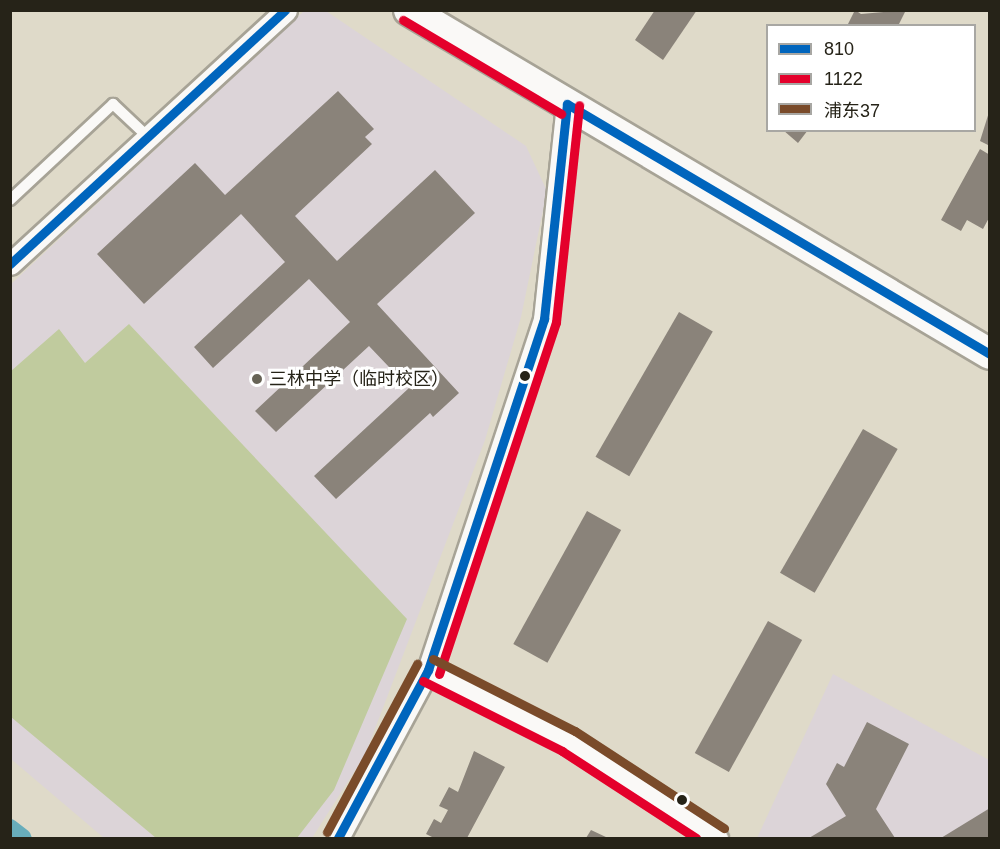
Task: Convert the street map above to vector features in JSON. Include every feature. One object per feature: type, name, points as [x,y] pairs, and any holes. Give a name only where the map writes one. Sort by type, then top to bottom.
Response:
[{"type":"main road","points":[[409,10],[990,354]]},
{"type":"street","points":[[10,264],[286,10]]},
{"type":"street","points":[[338,838],[428,670],[543,319],[567,104]]},
{"type":"street","points":[[428,670],[568,741],[717,838]]},
{"type":"lane","points":[[10,200],[113,104],[148,137]]},
{"type":"shaded area","name":"三林中学（临时校区）","points":[[304,11],[326,11],[526,146],[547,191],[521,317],[485,440],[365,755],[312,838],[104,838],[11,759],[10,285]]},
{"type":"shaded area","points":[[833,674],[989,760],[989,838],[757,838]]},
{"type":"green space","points":[[129,324],[407,619],[334,790],[297,838],[156,838],[11,717],[11,371],[59,329],[85,363]]},
{"type":"building","points":[[655,10],[697,10],[663,60],[635,40]]},
{"type":"building","points":[[855,10],[861,14],[906,10],[899,24],[848,24]]},
{"type":"building","points":[[338,91],[374,129],[365,137],[372,144],[295,216],[337,261],[435,170],[475,213],[377,304],[459,393],[433,417],[430,413],[336,499],[314,476],[409,388],[369,346],[276,432],[255,411],[350,322],[309,279],[213,368],[194,347],[285,262],[241,214],[144,304],[97,254],[195,163],[225,195]]},
{"type":"building","points":[[990,109],[990,146],[980,141]]},
{"type":"building","points":[[785,132],[806,132],[798,143]]},
{"type":"building","points":[[980,149],[990,155],[990,216],[983,229],[967,220],[961,231],[941,220]]},
{"type":"building","points":[[679,312],[713,332],[629,476],[596,457]]},
{"type":"building","points":[[863,429],[898,449],[815,593],[780,573]]},
{"type":"building","points":[[587,511],[621,530],[547,663],[513,644]]},
{"type":"building","points":[[768,621],[802,640],[729,772],[695,753]]},
{"type":"building","points":[[867,722],[909,744],[876,809],[895,838],[809,838],[846,816],[826,784],[837,763],[844,767]]},
{"type":"building","points":[[474,751],[505,767],[467,838],[434,838],[426,834],[434,819],[441,823],[448,810],[439,806],[449,787],[458,792]]},
{"type":"building","points":[[990,808],[990,838],[941,838]]},
{"type":"building","points":[[591,830],[608,838],[586,838]]},
{"type":"waterway","points":[[10,828],[23,838]]},
{"type":"transit line","name":"810","points":[[10,264],[285,10]]},
{"type":"transit line","name":"1122","points":[[403,20],[561,114]]},
{"type":"transit line","name":"810","points":[[567,104],[990,354]]},
{"type":"transit line","name":"810","points":[[338,838],[428,670],[544,319],[567,104]]},
{"type":"transit line","name":"1122","points":[[439,674],[556,322],[579,105]]},
{"type":"transit line","name":"浦东37","points":[[433,659],[575,731],[724,828]]},
{"type":"transit line","name":"浦东37","points":[[327,832],[417,664]]},
{"type":"transit line","name":"1122","points":[[423,681],[562,751],[696,838]]},
{"type":"place","name":"三林中学（临时校区）","points":[[257,379]]}]
